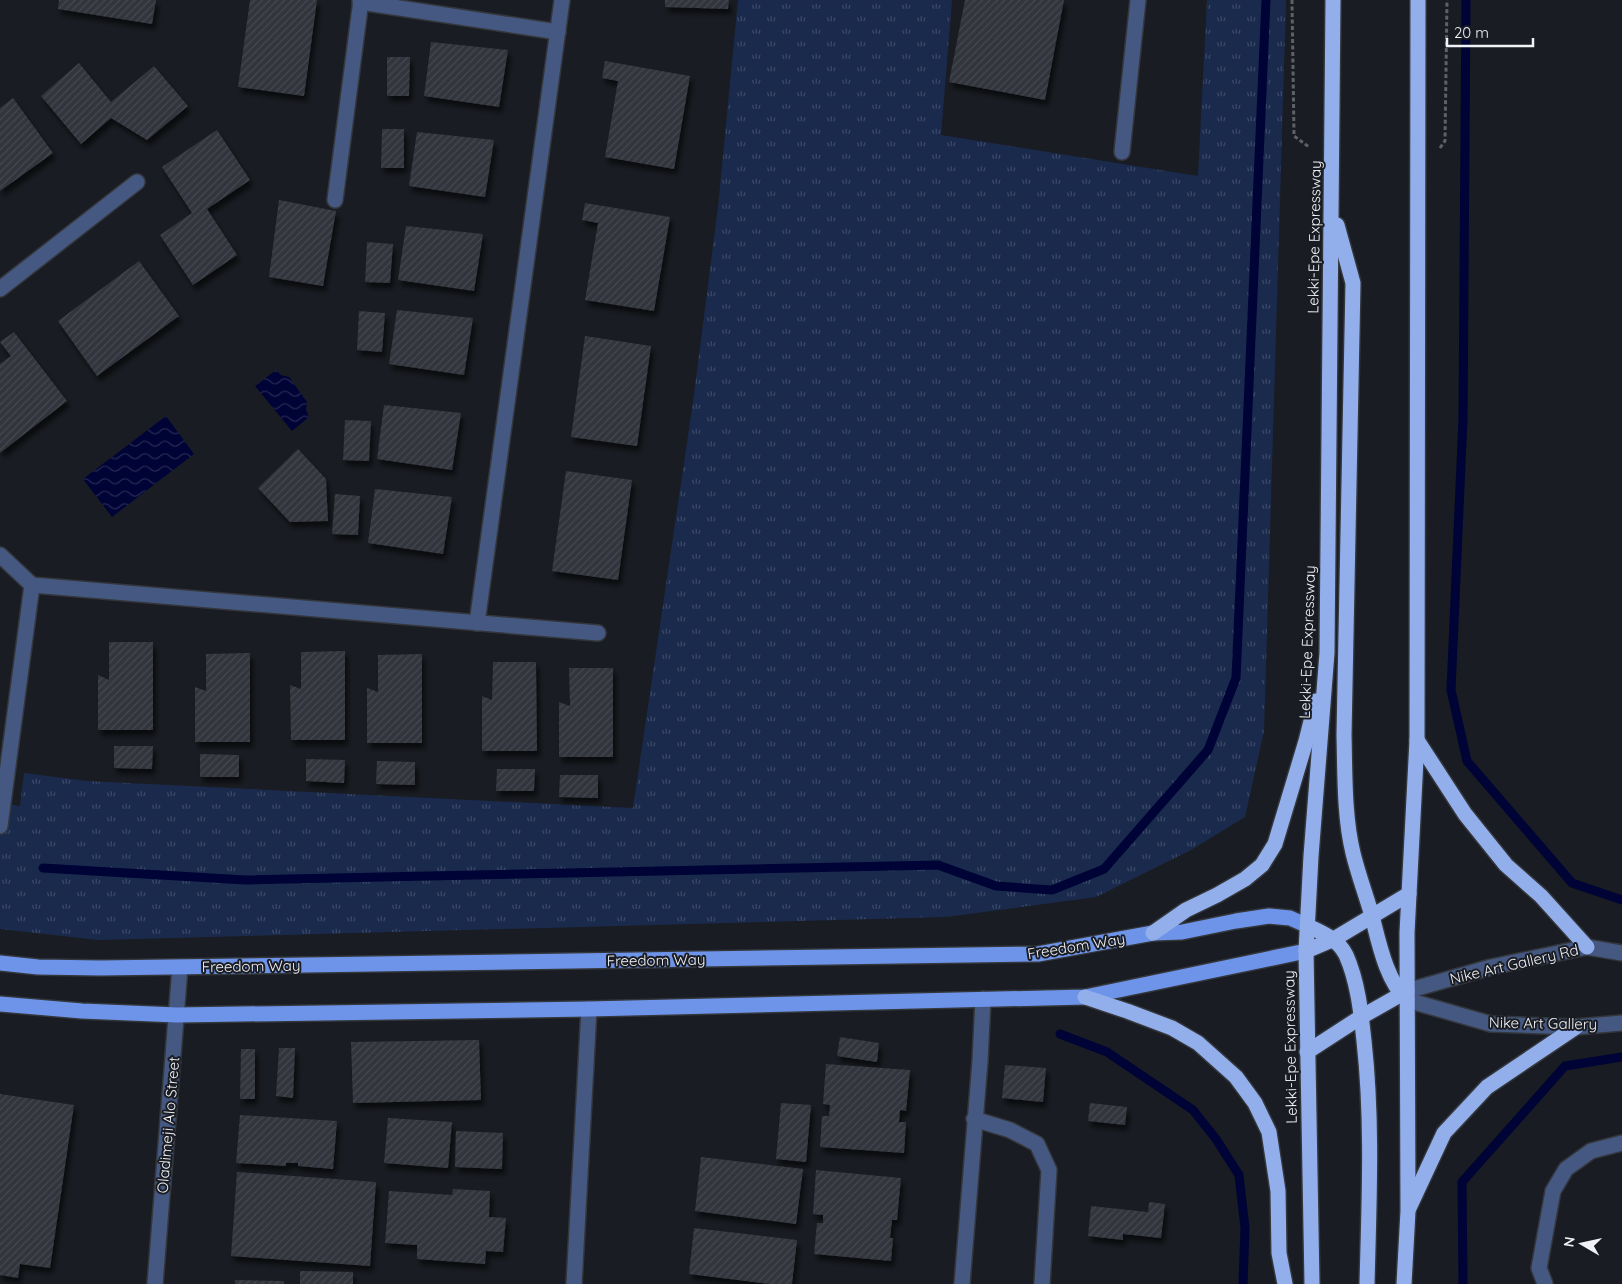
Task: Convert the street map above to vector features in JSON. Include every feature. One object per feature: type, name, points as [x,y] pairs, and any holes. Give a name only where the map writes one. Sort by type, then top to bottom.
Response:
[{"type":"highway","name":"Lekki-Epe Expressway","points":[[1312,1284],[1306,951],[1311,856],[1327,653],[1333,0]]},
{"type":"highway","points":[[1404,1284],[1408,1212],[1405,995],[1417,740],[1418,0]]},
{"type":"highway","points":[[1332,206],[1353,283],[1344,725],[1345,793],[1353,852],[1385,963],[1405,995]]},
{"type":"highway","points":[[1153,933],[1186,910],[1218,895],[1245,879],[1262,865],[1275,844],[1306,741],[1327,653]]},
{"type":"highway","points":[[1417,740],[1465,814],[1506,865],[1541,896],[1586,947]]},
{"type":"highway","points":[[1306,951],[1334,939],[1409,894]]},
{"type":"highway","points":[[1308,926],[1334,939],[1346,955],[1357,994],[1361,1017],[1368,1077],[1371,1155],[1367,1284]]},
{"type":"highway","points":[[1308,1052],[1361,1017],[1405,995]]},
{"type":"highway","points":[[1085,997],[1172,1028],[1198,1043],[1236,1077],[1255,1103],[1269,1132],[1278,1191],[1278,1253],[1285,1284]]},
{"type":"highway","points":[[1408,1212],[1444,1133],[1487,1087],[1576,1027]]},
{"type":"main road","name":"Freedom Way","points":[[0,963],[38,967],[91,968],[1038,954],[1153,933],[1182,932],[1269,916],[1290,918],[1308,926]]},
{"type":"main road","points":[[0,1004],[82,1011],[177,1015],[1085,997],[1306,951]]},
{"type":"street","points":[[477,623],[562,0]]},
{"type":"street","points":[[1122,152],[1138,0]]},
{"type":"street","points":[[335,200],[361,1],[558,32]]},
{"type":"street","points":[[0,289],[137,182]]},
{"type":"street","points":[[0,555],[32,585],[598,633]]},
{"type":"street","points":[[0,826],[32,585]]},
{"type":"street","name":"Nike Art Gallery Rd","points":[[1405,995],[1491,966],[1586,947],[1622,953]]},
{"type":"street","name":"Oladimeji Alo Street","points":[[155,1284],[180,967]]},
{"type":"street","name":"Nike Art Gallery","points":[[1405,995],[1491,1024],[1576,1027],[1622,1023]]},
{"type":"street","points":[[962,1284],[980,1061],[983,999]]},
{"type":"street","points":[[574,1284],[589,1008]]},
{"type":"street","points":[[974,1119],[1010,1130],[1037,1144],[1049,1170],[1042,1284]]},
{"type":"street","points":[[1545,1284],[1538,1268],[1553,1191],[1566,1169],[1591,1151],[1622,1143]]},
{"type":"path","points":[[1292,0],[1294,136]]},
{"type":"path","points":[[1445,141],[1447,0]]},
{"type":"green space","points":[[738,0],[952,0],[941,135],[1198,176],[1207,0],[1286,0],[1264,731],[1245,817],[1191,850],[1096,897],[946,917],[99,940],[0,929],[0,803],[20,806],[24,773],[87,781],[633,808],[693,402],[718,207]]},
{"type":"water","points":[[276,370],[281,375],[289,377],[307,402],[306,410],[309,417],[292,431],[255,386]]},
{"type":"water","points":[[166,416],[194,454],[112,517],[83,479]]},
{"type":"building","points":[[59,0],[156,0],[152,24],[58,9]]},
{"type":"building","points":[[250,0],[317,0],[304,96],[238,87]]},
{"type":"building","points":[[665,0],[729,0],[728,9],[665,7]]},
{"type":"building","points":[[965,0],[1064,0],[1045,100],[949,82]]},
{"type":"building","points":[[431,42],[508,50],[499,107],[424,96]]},
{"type":"building","points":[[387,57],[410,57],[409,96],[387,96]]},
{"type":"building","points":[[605,61],[690,76],[674,169],[605,157],[618,81],[602,78]]},
{"type":"building","points":[[79,63],[111,102],[154,66],[188,106],[147,140],[111,118],[81,144],[41,96]]},
{"type":"building","points":[[13,98],[53,153],[0,191],[0,108]]},
{"type":"building","points":[[382,129],[404,129],[404,168],[381,168]]},
{"type":"building","points":[[217,130],[250,180],[207,209],[237,255],[193,285],[160,235],[192,213],[162,167]]},
{"type":"building","points":[[417,132],[494,140],[485,197],[409,186]]},
{"type":"building","points":[[279,200],[336,211],[323,286],[269,277]]},
{"type":"building","points":[[585,203],[670,217],[654,311],[585,300],[598,223],[582,220]]},
{"type":"building","points":[[406,226],[483,234],[474,291],[398,280]]},
{"type":"building","points":[[367,242],[393,244],[390,283],[365,282]]},
{"type":"building","points":[[139,261],[179,316],[97,376],[58,321]]},
{"type":"building","points":[[397,310],[473,318],[464,375],[389,364]]},
{"type":"building","points":[[359,311],[385,313],[382,352],[357,350]]},
{"type":"building","points":[[14,332],[67,401],[0,453],[0,364],[11,356],[0,342]]},
{"type":"building","points":[[585,336],[651,346],[637,446],[571,437]]},
{"type":"building","points":[[384,405],[461,413],[452,470],[377,459]]},
{"type":"building","points":[[345,420],[371,421],[369,461],[343,460]]},
{"type":"building","points":[[298,449],[326,479],[328,521],[290,522],[258,488]]},
{"type":"building","points":[[566,471],[632,480],[618,580],[552,571]]},
{"type":"building","points":[[375,489],[452,497],[443,554],[368,543]]},
{"type":"building","points":[[335,494],[360,496],[358,535],[332,534]]},
{"type":"building","points":[[109,642],[153,642],[153,730],[98,730],[98,675],[109,680]]},
{"type":"building","points":[[345,651],[345,740],[291,740],[290,685],[301,689],[301,652]]},
{"type":"building","points":[[250,653],[250,742],[195,742],[195,687],[206,691],[206,654]]},
{"type":"building","points":[[422,654],[422,743],[367,743],[367,688],[378,692],[378,655]]},
{"type":"building","points":[[493,662],[536,662],[537,751],[482,751],[482,696],[492,700]]},
{"type":"building","points":[[569,668],[613,668],[613,757],[559,757],[559,702],[570,706]]},
{"type":"building","points":[[114,746],[153,746],[152,769],[114,768]]},
{"type":"building","points":[[200,754],[239,755],[239,777],[200,777]]},
{"type":"building","points":[[306,759],[345,760],[344,783],[306,781]]},
{"type":"building","points":[[377,761],[415,762],[415,785],[376,784]]},
{"type":"building","points":[[497,769],[535,769],[534,791],[496,791]]},
{"type":"building","points":[[560,775],[598,775],[598,798],[559,797]]},
{"type":"building","points":[[840,1037],[879,1043],[877,1062],[837,1056]]},
{"type":"building","points":[[479,1040],[481,1100],[353,1103],[351,1042]]},
{"type":"building","points":[[279,1048],[295,1048],[293,1098],[276,1096]]},
{"type":"building","points":[[241,1049],[255,1049],[255,1099],[240,1099]]},
{"type":"building","points":[[826,1064],[910,1070],[906,1111],[900,1110],[899,1122],[906,1122],[904,1153],[820,1147],[822,1116],[829,1116],[830,1105],[823,1104]]},
{"type":"building","points":[[1005,1065],[1046,1068],[1043,1102],[1002,1098]]},
{"type":"building","points":[[0,1094],[74,1105],[50,1268],[20,1264],[18,1278],[0,1275]]},
{"type":"building","points":[[781,1103],[811,1105],[806,1162],[776,1159]]},
{"type":"building","points":[[1090,1103],[1127,1107],[1125,1125],[1088,1121]]},
{"type":"building","points":[[240,1115],[337,1121],[333,1169],[298,1166],[298,1163],[286,1163],[286,1166],[236,1163]]},
{"type":"building","points":[[388,1118],[452,1122],[448,1168],[384,1163]]},
{"type":"building","points":[[456,1131],[503,1133],[502,1169],[455,1167]]},
{"type":"building","points":[[701,1157],[803,1169],[796,1224],[695,1211]]},
{"type":"building","points":[[816,1170],[901,1178],[897,1220],[892,1220],[890,1238],[893,1238],[891,1261],[814,1254],[817,1223],[823,1223],[823,1215],[813,1214]]},
{"type":"building","points":[[237,1172],[376,1182],[370,1266],[231,1256]]},
{"type":"building","points":[[453,1189],[490,1191],[489,1217],[506,1218],[503,1252],[486,1251],[485,1264],[417,1259],[417,1245],[385,1243],[389,1191],[452,1195]]},
{"type":"building","points":[[1149,1202],[1165,1204],[1161,1238],[1123,1234],[1123,1240],[1088,1236],[1091,1206],[1148,1212]]},
{"type":"building","points":[[694,1228],[797,1240],[792,1284],[770,1284],[689,1274]]},
{"type":"building","points":[[300,1271],[353,1272],[353,1284],[300,1284]]},
{"type":"building","points":[[235,1280],[284,1281],[284,1284],[235,1284]]},
{"type":"waterway","points":[[43,868],[245,880],[938,865],[996,886],[1052,890],[1104,869],[1208,750],[1236,678],[1266,0]]},
{"type":"waterway","points":[[1466,0],[1463,419],[1451,690],[1467,761],[1572,883],[1622,900]]},
{"type":"waterway","points":[[1060,1034],[1107,1052],[1193,1110],[1216,1139],[1239,1175],[1245,1228],[1243,1284]]},
{"type":"waterway","points":[[1463,1284],[1462,1182],[1565,1066],[1622,1057]]}]
